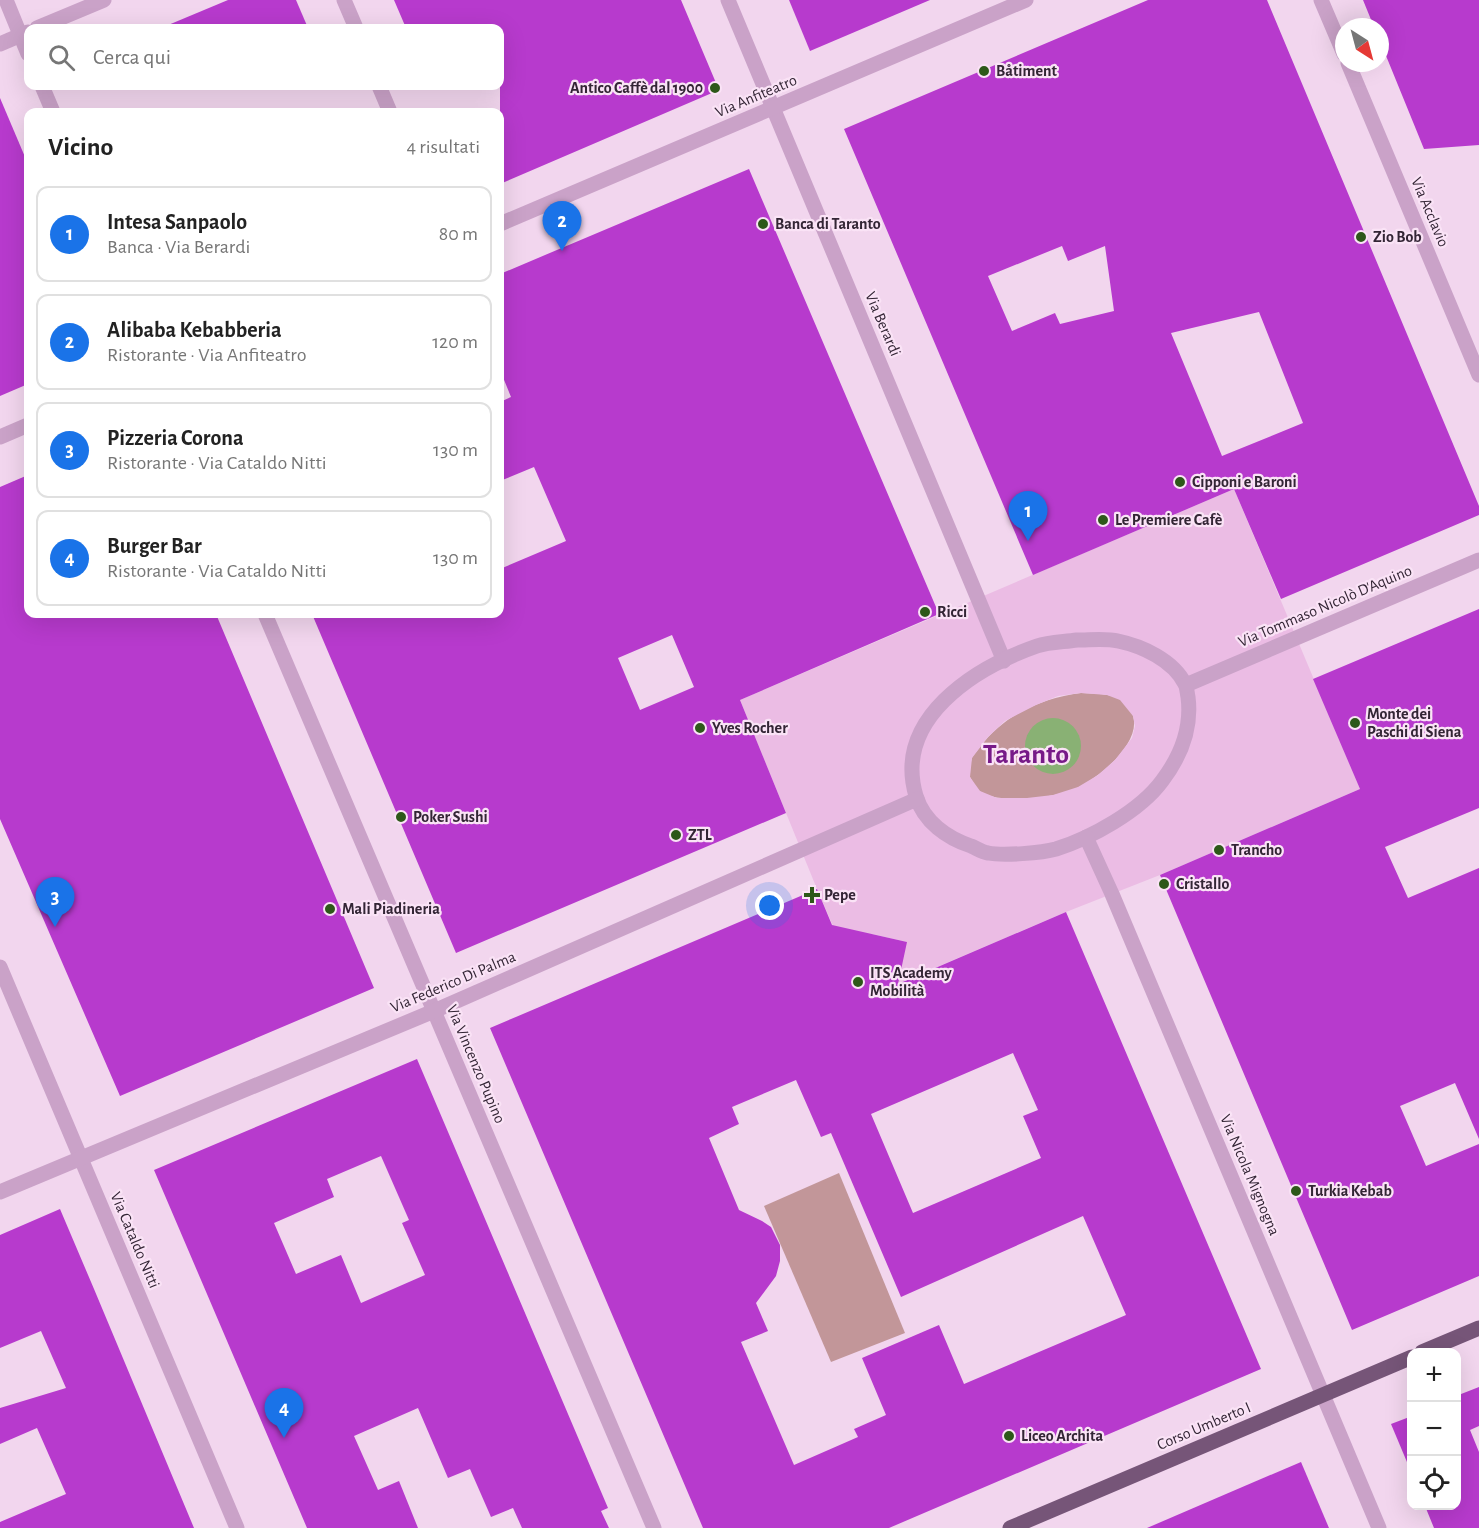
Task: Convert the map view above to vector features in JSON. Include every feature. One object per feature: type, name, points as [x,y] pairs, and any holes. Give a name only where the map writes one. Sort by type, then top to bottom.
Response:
[{"type":"main road","points":[[1433,1348],[1479,1328]]},
{"type":"main road","name":"Corso Umberto I","points":[[1010,1528],[1407,1359]]},
{"type":"street","points":[[6,0],[24,32]]},
{"type":"street","points":[[47,24],[104,0]]},
{"type":"street","points":[[344,0],[354,24]]},
{"type":"street","name":"Via Berardi","points":[[728,0],[1004,661]]},
{"type":"street","name":"Via Anfiteatro","points":[[504,222],[1026,0]]},
{"type":"street","points":[[1321,0],[1335,33]]},
{"type":"street","points":[[0,44],[24,34]]},
{"type":"street","name":"Via Acclavio","points":[[1352,72],[1475,356],[1479,375]]},
{"type":"street","points":[[44,90],[51,108]]},
{"type":"street","points":[[381,90],[388,108]]},
{"type":"street","points":[[0,437],[24,427]]},
{"type":"street","name":"Via Tommaso Nicolò D'Aquino","points":[[1186,685],[1479,560]]},
{"type":"street","name":"Via Vincenzo Pupino","points":[[267,618],[654,1528]]},
{"type":"street","points":[[1077,640],[1116,640],[1148,650],[1174,668],[1186,685],[1190,714],[1183,748],[1162,783],[1135,808],[1086,837],[1054,849],[1026,853],[989,853],[957,842],[931,823],[917,799],[911,774],[917,741],[932,713],[954,690],[983,670],[1004,661],[1038,646],[1077,640]]},
{"type":"street","name":"Via Federico Di Palma","points":[[0,1192],[434,1011],[917,799]]},
{"type":"street","name":"Via Nicola Mignogna","points":[[1086,837],[1124,922],[1379,1528]]},
{"type":"street","name":"Via Cataldo Nitti","points":[[0,967],[237,1528]]},
{"type":"shaded area","points":[[1234,489],[1360,789],[864,998],[740,700]],"holes":[[[1081,693],[1107,695],[1120,700],[1133,716],[1135,726],[1132,738],[1115,760],[1098,775],[1078,787],[1053,795],[997,798],[980,791],[970,777],[972,758],[988,737],[1005,721],[1036,705],[1058,696]],[[872,934],[907,942],[867,956]]]},
{"type":"shaded area","points":[[1081,693],[1112,696],[1121,700],[1131,711],[1134,724],[1131,736],[1114,761],[1079,787],[1044,797],[1002,798],[991,796],[978,789],[970,777],[971,760],[1000,726],[1038,704]]},
{"type":"shaded area","points":[[1053,718],[1064,720],[1073,726],[1079,735],[1081,746],[1079,757],[1073,766],[1064,772],[1053,774],[1042,772],[1033,766],[1027,757],[1025,746],[1027,735],[1033,726],[1042,720]]},
{"type":"shaded area","points":[[839,1173],[905,1333],[831,1362],[764,1206]]},
{"type":"building","points":[[228,0],[296,0],[306,24],[171,24]]},
{"type":"building","points":[[394,0],[681,0],[719,90],[504,182],[504,108],[500,108],[500,90],[504,90],[504,24],[404,24]]},
{"type":"building","points":[[789,0],[930,0],[810,51]]},
{"type":"building","points":[[1148,0],[1267,0],[1479,506],[1479,515],[1281,599],[1234,489],[1033,575],[844,129]],"holes":[[[1062,246],[1068,261],[1105,246],[1114,311],[1060,324],[1055,313],[1012,331],[988,276]],[[1259,312],[1303,423],[1222,456],[1171,333]]]},
{"type":"building","points":[[1363,0],[1479,0],[1479,145],[1424,149],[1389,63],[1389,18],[1370,18]]},
{"type":"building","points":[[0,98],[24,155],[24,386],[0,396]]},
{"type":"building","points":[[749,169],[939,614],[740,700],[786,813],[456,953],[314,618],[504,618],[504,567],[566,541],[534,467],[504,479],[504,400],[511,397],[504,380],[504,272]],"holes":[[[672,635],[694,687],[640,710],[618,658]]]},
{"type":"building","points":[[24,477],[24,618],[218,618],[374,988],[120,1096],[0,819],[0,487]]},
{"type":"building","points":[[1479,609],[1479,808],[1385,847],[1408,898],[1479,868],[1479,1139],[1455,1083],[1400,1106],[1426,1166],[1479,1144],[1479,1276],[1352,1330],[1160,875],[1360,789],[1313,679]]},
{"type":"building","points":[[817,889],[832,925],[907,942],[898,984],[1066,912],[1261,1369],[889,1528],[703,1528],[490,1028]],"holes":[[[1013,1053],[1038,1110],[1023,1116],[1041,1158],[913,1213],[871,1114]],[[796,1080],[821,1137],[831,1133],[901,1297],[1083,1216],[1126,1315],[964,1384],[939,1325],[862,1358],[886,1415],[854,1429],[858,1437],[794,1465],[741,1342],[768,1331],[756,1303],[776,1276],[780,1261],[780,1245],[771,1227],[739,1210],[709,1138],[739,1124],[732,1107]]]},
{"type":"building","points":[[417,1059],[608,1508],[601,1511],[609,1528],[522,1528],[513,1508],[491,1517],[470,1469],[448,1478],[418,1408],[354,1436],[378,1490],[399,1481],[418,1528],[307,1528],[154,1170]],"holes":[[[381,1156],[409,1220],[402,1223],[425,1275],[361,1303],[341,1255],[296,1274],[274,1223],[334,1197],[327,1179]]]},
{"type":"building","points":[[60,1209],[194,1528],[0,1528],[0,1522],[66,1494],[37,1428],[0,1444],[0,1408],[66,1388],[41,1331],[0,1348],[0,1235]]},
{"type":"building","points":[[1479,1387],[1479,1426],[1470,1430],[1479,1452],[1479,1528],[1434,1528],[1427,1510],[1461,1510],[1461,1394]]},
{"type":"building","points":[[1407,1418],[1407,1462],[1391,1424]]},
{"type":"building","points":[[1301,1462],[1329,1528],[1147,1528],[1226,1494]]},
{"type":"place","name":"Båtiment","points":[[984,71]]},
{"type":"place","name":"Antico Caffè dal 1900","points":[[715,88]]},
{"type":"place","name":"Banca di Taranto","points":[[763,224]]},
{"type":"place","name":"Zio Bob","points":[[1361,237]]},
{"type":"place","name":"Alibaba Kebabberia","points":[[562,251]]},
{"type":"place","name":"Cipponi e Baroni","points":[[1180,482]]},
{"type":"place","name":"Le Premiere Cafè","points":[[1103,520]]},
{"type":"place","name":"Intesa Sanpaolo","points":[[1028,541]]},
{"type":"place","name":"Ricci","points":[[925,612]]},
{"type":"place","name":"Monte dei Paschi di Siena","points":[[1355,723]]},
{"type":"place","name":"Yves Rocher","points":[[700,728]]},
{"type":"place","name":"Poker Sushi","points":[[401,817]]},
{"type":"place","name":"ZTL","points":[[676,835]]},
{"type":"place","name":"Trancho","points":[[1219,850]]},
{"type":"place","name":"Cristallo","points":[[1164,884]]},
{"type":"place","name":"Pepe","points":[[812,895]]},
{"type":"place","name":"Mali Piadineria","points":[[330,909]]},
{"type":"place","name":"Pizzeria Corona","points":[[55,927]]},
{"type":"place","name":"ITS Academy Mobilità","points":[[858,982]]},
{"type":"place","name":"Turkia Kebab","points":[[1296,1191]]},
{"type":"place","name":"Liceo Archita","points":[[1009,1436]]},
{"type":"place","name":"Burger Bar","points":[[284,1438]]},
{"type":"district","name":"Taranto","points":[[1026,755]]}]
